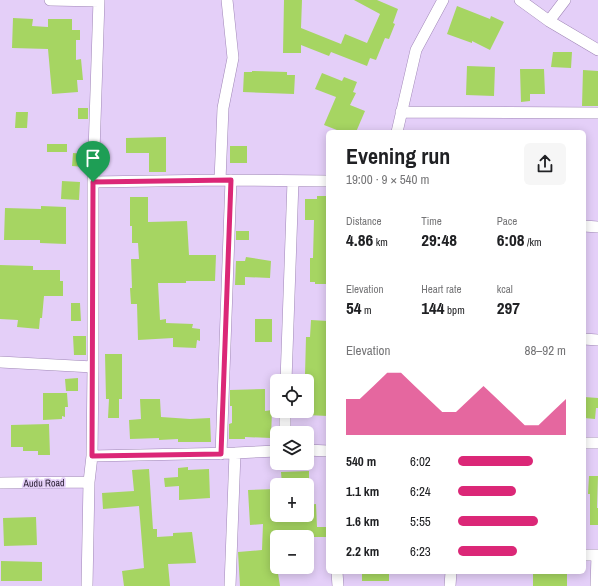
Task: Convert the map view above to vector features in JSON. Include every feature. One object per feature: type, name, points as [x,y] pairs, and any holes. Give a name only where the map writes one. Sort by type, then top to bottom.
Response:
[{"type":"street","points":[[50,0],[99,0],[93,182],[92,456],[89,482],[87,586]]},
{"type":"street","points":[[220,180],[223,108],[233,58],[227,0]]},
{"type":"street","points":[[397,130],[416,50],[443,0]]},
{"type":"street","points":[[520,0],[549,21],[598,50]]},
{"type":"street","points":[[549,21],[565,0]]},
{"type":"street","points":[[401,112],[598,113]]},
{"type":"street","points":[[221,454],[231,180]]},
{"type":"street","points":[[93,182],[326,180]]},
{"type":"street","points":[[286,374],[293,181]]},
{"type":"street","points":[[586,226],[598,226]]},
{"type":"street","points":[[586,339],[598,340]]},
{"type":"street","points":[[0,362],[93,367]]},
{"type":"street","points":[[586,443],[598,443]]},
{"type":"street","points":[[314,450],[326,451]]},
{"type":"street","points":[[92,456],[221,454],[270,451]]},
{"type":"street","points":[[230,586],[235,453]]},
{"type":"street","name":"Audu Road","points":[[0,483],[89,482]]},
{"type":"street","points":[[586,555],[598,555],[596,586]]},
{"type":"street","points":[[337,574],[338,586]]},
{"type":"street","points":[[450,586],[451,574]]},
{"type":"building","points":[[284,0],[302,0],[301,28],[341,44],[345,34],[367,43],[380,14],[354,0],[377,0],[398,9],[393,23],[395,24],[389,39],[385,38],[376,60],[370,58],[367,66],[331,52],[329,56],[301,45],[301,53],[283,53]]},
{"type":"building","points":[[457,6],[490,19],[491,16],[504,22],[490,50],[472,41],[472,43],[447,34]]},
{"type":"building","points":[[13,18],[33,19],[32,26],[48,27],[48,19],[72,19],[72,30],[80,30],[80,40],[76,40],[76,60],[81,59],[83,80],[77,80],[78,92],[52,94],[48,49],[12,48]]},
{"type":"building","points":[[553,52],[572,52],[571,68],[551,67]]},
{"type":"building","points":[[467,66],[495,67],[494,96],[466,95]]},
{"type":"building","points":[[520,69],[544,69],[545,94],[530,94],[530,101],[521,102]]},
{"type":"building","points":[[583,70],[598,71],[598,106],[582,106]]},
{"type":"building","points":[[244,72],[287,72],[287,75],[295,75],[294,94],[243,92]]},
{"type":"building","points":[[322,73],[342,81],[344,77],[357,82],[353,92],[356,93],[350,105],[365,111],[357,130],[337,130],[324,125],[336,97],[315,89]]},
{"type":"building","points":[[78,108],[88,108],[88,119],[78,119]]},
{"type":"building","points":[[16,112],[28,112],[27,128],[15,128]]},
{"type":"building","points":[[166,137],[166,172],[149,172],[149,153],[126,153],[126,138]]},
{"type":"building","points":[[47,144],[67,144],[67,152],[47,152]]},
{"type":"building","points":[[230,146],[247,146],[247,163],[230,163]]},
{"type":"building","points":[[73,153],[86,154],[85,167],[72,166]]},
{"type":"building","points":[[62,181],[80,182],[79,200],[61,199]]},
{"type":"building","points":[[317,196],[326,196],[326,284],[315,284],[315,282],[310,282],[310,258],[313,258],[314,220],[305,220],[305,199],[317,199]]},
{"type":"building","points":[[130,197],[148,197],[148,222],[187,221],[189,255],[216,255],[215,281],[158,283],[160,320],[166,319],[166,323],[193,324],[192,328],[200,329],[200,341],[197,340],[196,348],[173,347],[173,338],[138,340],[137,304],[131,304],[130,288],[132,288],[131,259],[139,259],[138,243],[132,243],[132,226],[130,226]]},
{"type":"building","points":[[41,206],[66,207],[66,244],[40,243],[40,240],[4,240],[5,208],[41,209]]},
{"type":"building","points":[[236,231],[249,231],[249,240],[236,240]]},
{"type":"building","points":[[246,257],[271,261],[270,278],[245,277],[245,285],[235,285],[236,261],[245,261]]},
{"type":"building","points":[[0,265],[33,266],[33,270],[60,270],[60,281],[63,281],[63,296],[44,296],[42,318],[40,318],[39,329],[17,327],[18,320],[0,319]]},
{"type":"building","points":[[71,303],[80,303],[81,321],[71,321]]},
{"type":"building","points":[[255,319],[272,319],[272,342],[255,342]]},
{"type":"building","points":[[311,320],[326,321],[326,416],[314,415],[314,374],[305,374],[306,337],[310,337]]},
{"type":"building","points":[[73,336],[86,336],[86,355],[74,355]]},
{"type":"building","points":[[105,354],[122,354],[122,399],[119,399],[119,418],[108,418],[109,399],[106,399]]},
{"type":"building","points":[[78,378],[78,391],[66,391],[65,379]]},
{"type":"building","points":[[265,389],[265,411],[270,410],[270,418],[272,418],[270,438],[245,437],[245,439],[229,439],[229,424],[232,423],[230,390]]},
{"type":"building","points":[[43,393],[67,393],[68,407],[65,407],[65,417],[62,416],[62,419],[43,420]]},
{"type":"building","points":[[586,397],[598,398],[598,408],[596,408],[595,419],[586,418]]},
{"type":"building","points":[[140,399],[160,399],[161,417],[190,419],[210,418],[211,442],[178,442],[178,439],[159,440],[159,438],[130,439],[129,420],[141,419]]},
{"type":"building","points":[[49,424],[50,455],[38,455],[38,451],[23,451],[23,447],[11,447],[11,425]]},
{"type":"building","points":[[188,467],[188,470],[209,469],[210,498],[179,500],[179,486],[165,487],[164,478],[178,477],[178,468]]},
{"type":"building","points":[[149,469],[153,529],[157,529],[157,537],[173,536],[173,533],[192,532],[196,563],[168,564],[170,586],[124,586],[122,571],[144,568],[139,506],[103,509],[102,493],[134,491],[132,470]]},
{"type":"building","points":[[309,471],[309,478],[281,478],[281,472]]},
{"type":"building","points":[[589,476],[598,476],[598,525],[590,525],[590,494],[588,494]]},
{"type":"building","points":[[270,489],[270,522],[314,522],[314,504],[316,504],[317,527],[326,527],[326,537],[314,537],[314,530],[270,530],[270,574],[278,574],[280,586],[240,586],[238,552],[262,550],[263,524],[250,525],[248,490]]},
{"type":"building","points":[[36,517],[37,545],[4,546],[3,518]]},
{"type":"building","points":[[1,561],[42,562],[42,581],[1,581]]},
{"type":"building","points":[[362,574],[389,574],[389,581],[362,581]]},
{"type":"building","points":[[533,574],[567,574],[567,586],[533,586]]},
{"type":"route","points":[[231,180],[221,454],[92,456],[93,182],[231,180]]}]
